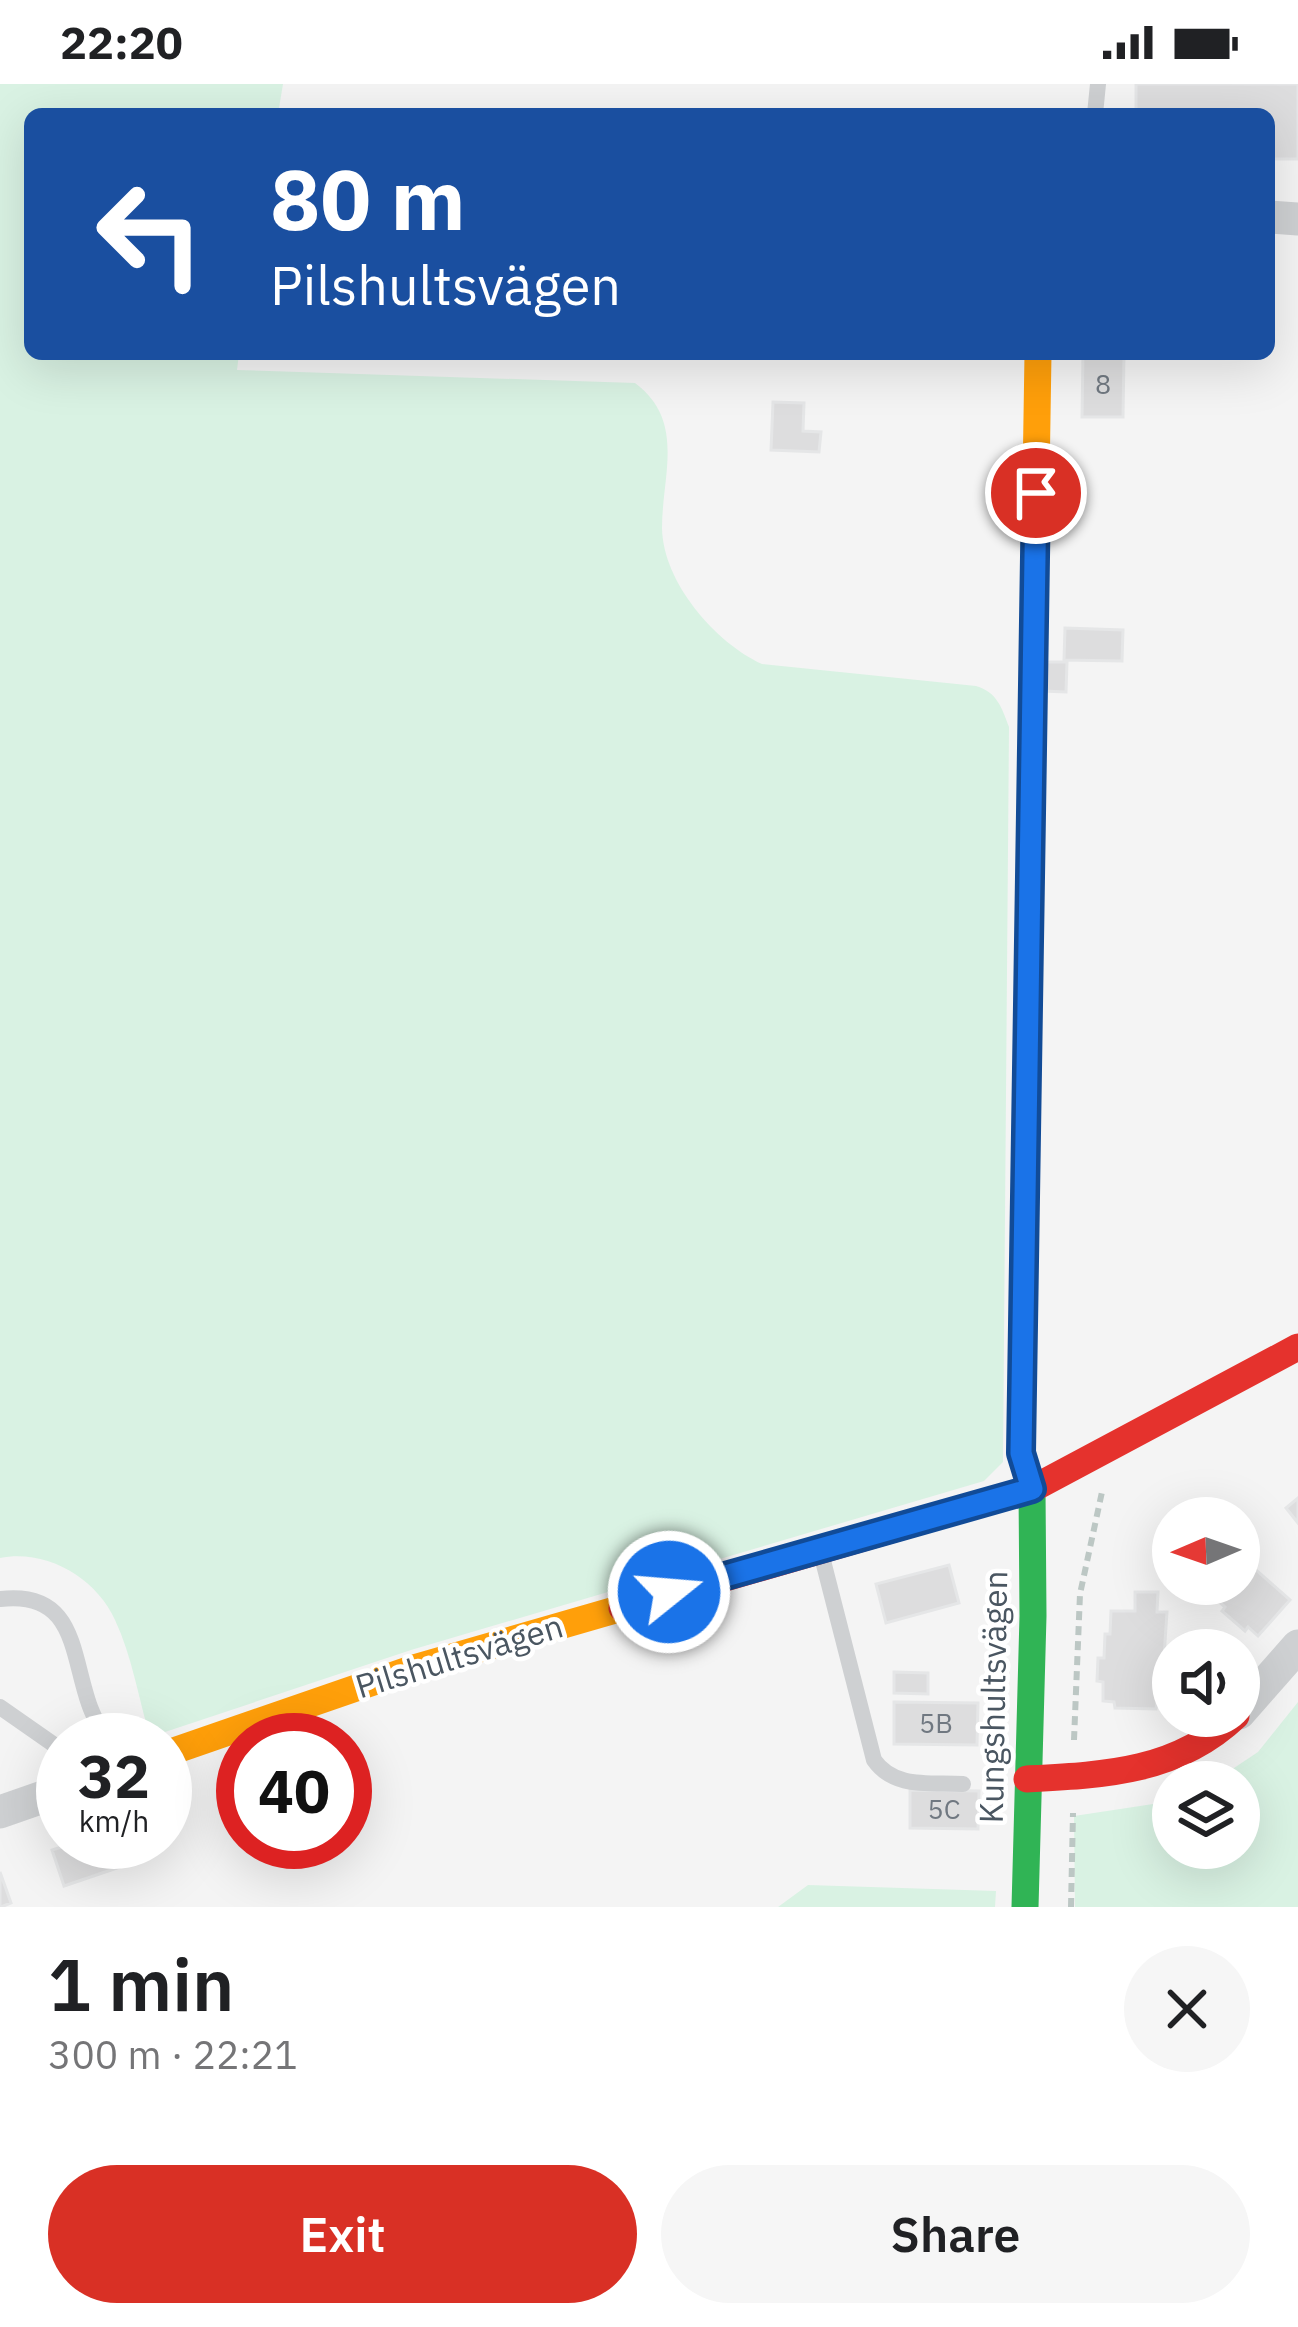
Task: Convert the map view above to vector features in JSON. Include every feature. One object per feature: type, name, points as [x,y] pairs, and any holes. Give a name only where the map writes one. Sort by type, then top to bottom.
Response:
[{"type":"street","points":[[1032,1489],[1021,1453],[1038,360]]},
{"type":"street","name":"Pilshultsvägen","points":[[192,1745],[414,1668],[1032,1489],[1298,1347]]},
{"type":"street","name":"Kungshultsvägen","points":[[1025,1907],[1032,1489]]},
{"type":"street","points":[[1260,1689],[1298,1646]]},
{"type":"street","points":[[1027,1778],[1137,1771],[1179,1757],[1206,1737]]},
{"type":"street","points":[[0,1812],[36,1799]]},
{"type":"lane","points":[[820,1549],[874,1760],[895,1780],[963,1784]]},
{"type":"lane","points":[[0,1599],[44,1604],[65,1625],[93,1713]]},
{"type":"lane","points":[[0,1707],[36,1732]]},
{"type":"path","points":[[1071,1907],[1079,1594],[1102,1494]]},
{"type":"green space","points":[[0,84],[283,84],[279,108],[24,108],[24,360],[238,360],[237,370],[635,383],[651,398],[666,432],[662,528],[672,570],[695,609],[727,642],[762,664],[976,686],[998,702],[1009,727],[1003,1462],[984,1481],[411,1650],[192,1723],[192,1713],[144,1713],[121,1634],[96,1591],[68,1570],[18,1556],[0,1558]]},
{"type":"green space","points":[[1298,1702],[1298,1907],[1075,1907],[1074,1816],[1152,1804],[1152,1869],[1260,1869],[1260,1761],[1244,1761],[1258,1752]]},
{"type":"green space","points":[[808,1885],[996,1891],[995,1907],[778,1907]]},
{"type":"building","points":[[1136,84],[1298,84],[1298,159],[1275,159],[1275,108],[1136,108]]},
{"type":"building","points":[[1083,360],[1124,360],[1123,417],[1082,417]]},
{"type":"building","points":[[773,402],[804,403],[803,431],[821,432],[819,452],[771,450]]},
{"type":"building","points":[[1065,628],[1123,630],[1122,661],[1064,660]]},
{"type":"building","points":[[1044,662],[1067,662],[1066,692],[1043,691]]},
{"type":"building","points":[[1298,1498],[1298,1523],[1286,1508]]},
{"type":"building","points":[[949,1565],[959,1603],[886,1623],[876,1584]]},
{"type":"building","points":[[1260,1574],[1290,1600],[1260,1634],[1260,1629],[1243,1629],[1222,1611],[1260,1605]]},
{"type":"building","points":[[1135,1592],[1152,1592],[1157,1612],[1167,1612],[1166,1629],[1152,1629],[1152,1709],[1115,1708],[1114,1702],[1103,1701],[1103,1682],[1097,1681],[1111,1611],[1135,1611]]},
{"type":"building","points":[[894,1672],[928,1673],[928,1694],[894,1693]]},
{"type":"building","points":[[894,1702],[978,1703],[977,1745],[894,1744]]},
{"type":"building","points":[[910,1790],[979,1791],[978,1829],[910,1828]]},
{"type":"building","points":[[58,1869],[114,1869],[64,1886]]},
{"type":"building","points":[[0,1872],[11,1903],[1,1907],[0,1907]]},
{"type":"traffic: fast","points":[[1025,1907],[1032,1489],[1021,1453],[1032,733]]},
{"type":"traffic: slow","points":[[1032,733],[1038,360]]},
{"type":"traffic: slow","points":[[192,1745],[414,1668],[622,1608]]},
{"type":"traffic: jam","points":[[622,1608],[1032,1489],[1298,1347]]},
{"type":"traffic: jam","points":[[1027,1779],[1139,1767],[1210,1737]]},
{"type":"route","points":[[669,1592],[1032,1489],[1021,1453],[1036,493]]}]
